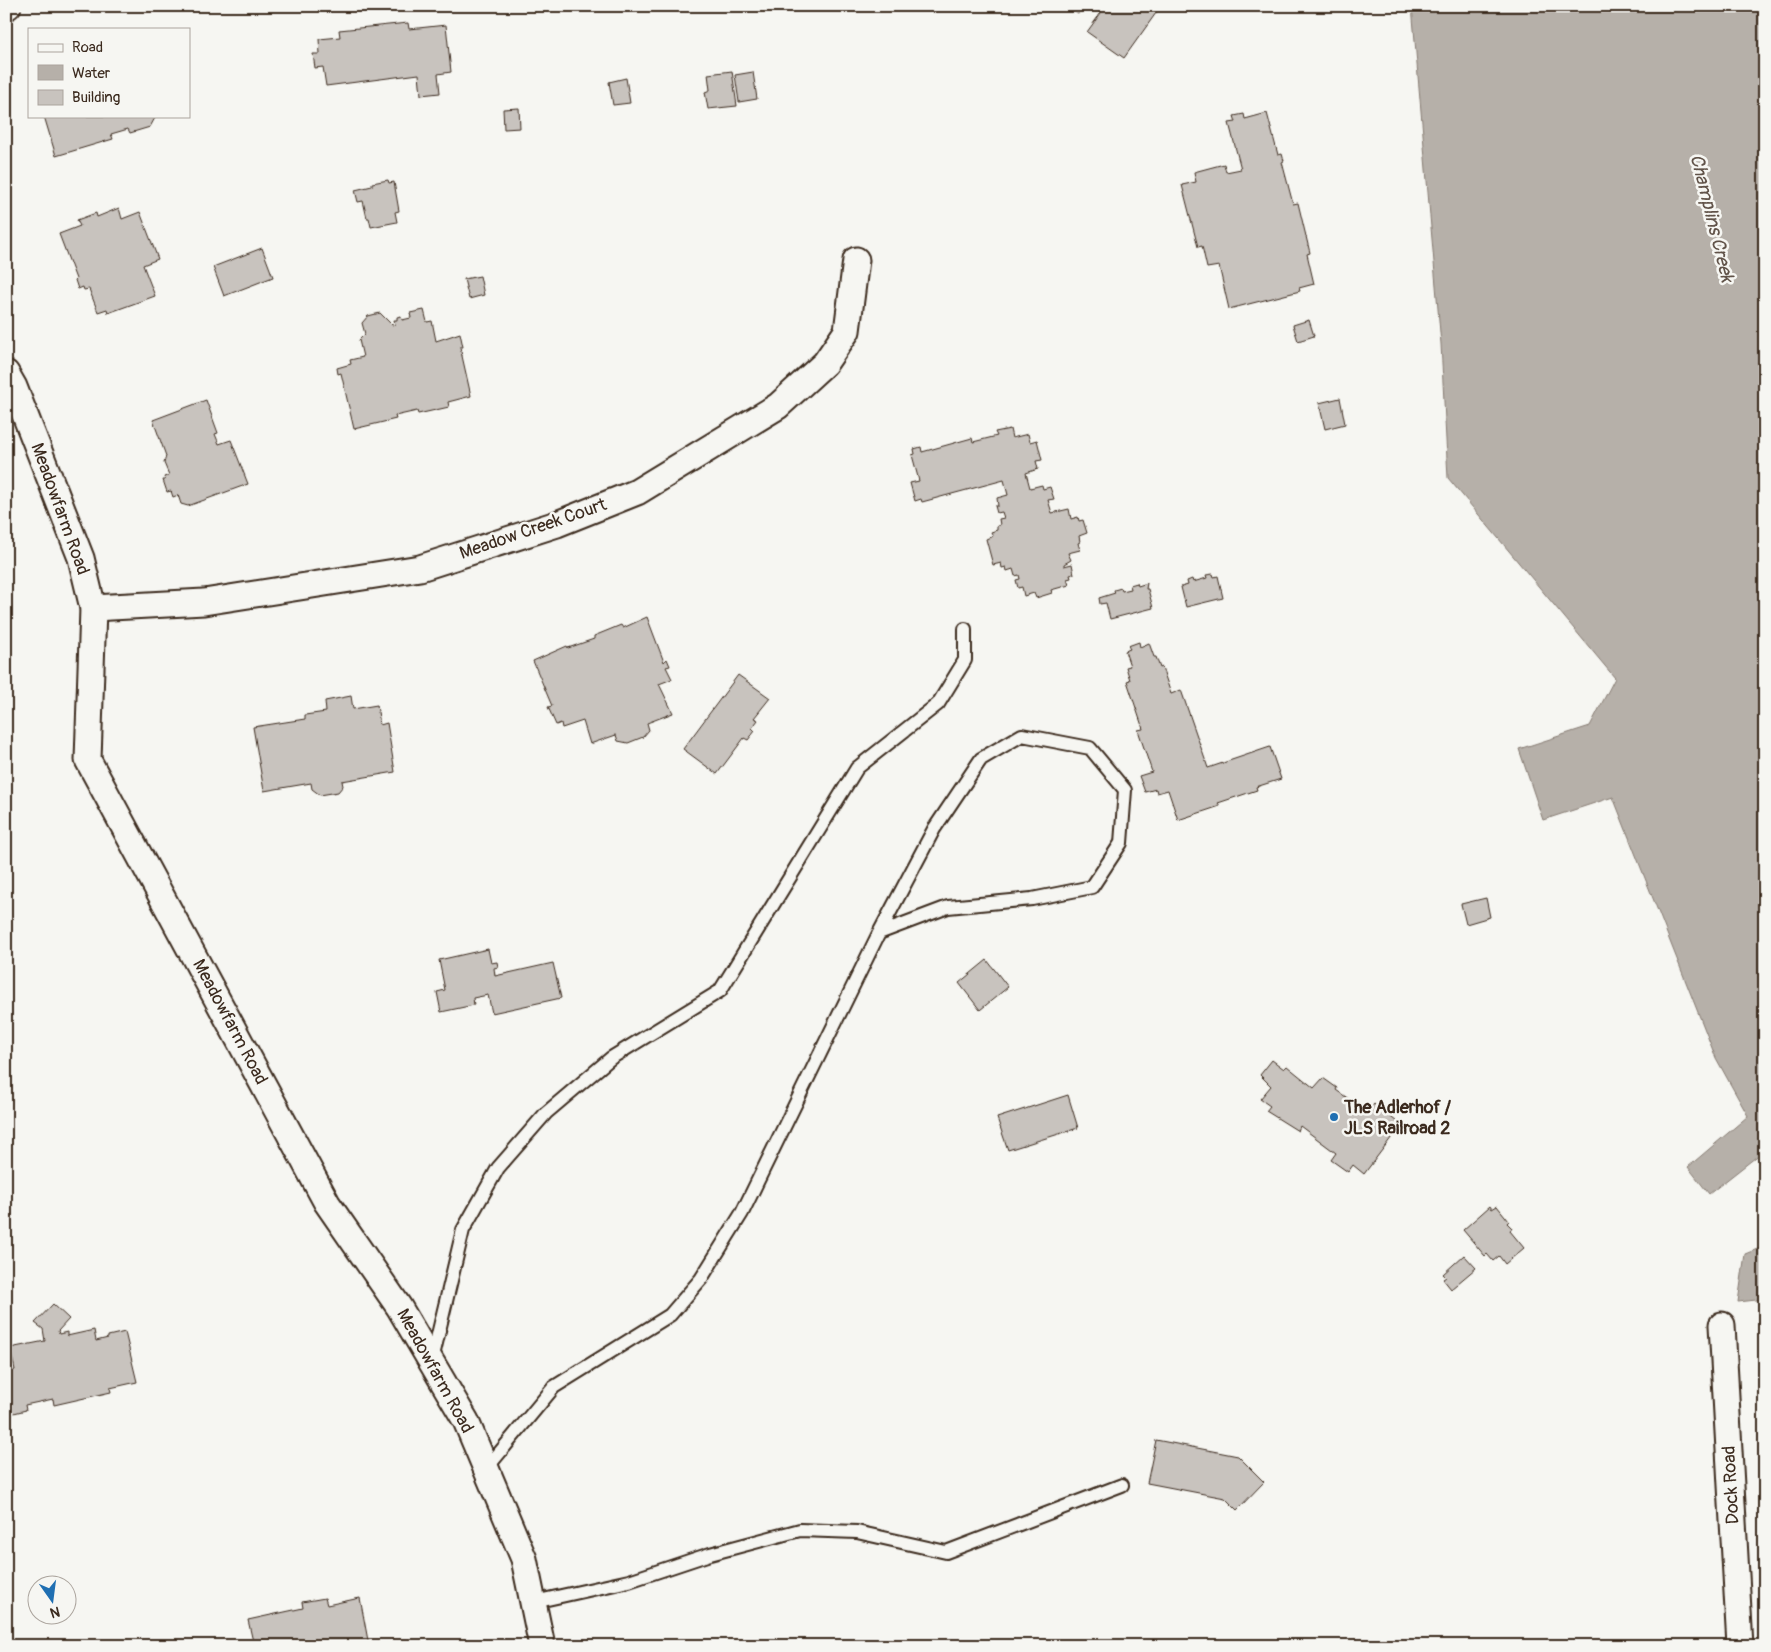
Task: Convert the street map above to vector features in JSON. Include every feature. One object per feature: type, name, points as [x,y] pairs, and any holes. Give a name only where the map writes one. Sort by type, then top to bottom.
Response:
[{"type":"street","name":"Meadow Creek Court","points":[[93,608],[204,602],[420,568],[557,524],[636,492],[778,406],[825,362],[847,331],[856,260]]},
{"type":"street","name":"Meadowfarm Road","points":[[6,373],[14,387],[81,558],[93,608],[88,760],[327,1203],[399,1306],[466,1421],[524,1559],[542,1646]]},
{"type":"street","name":"Dock Road","points":[[1722,1325],[1740,1646]]},
{"type":"lane","points":[[432,1363],[463,1230],[498,1168],[546,1113],[611,1058],[720,991],[857,768],[938,704],[965,660],[965,629]]},
{"type":"lane","points":[[486,1469],[554,1387],[670,1315],[701,1280],[742,1213],[879,933],[934,829],[981,759],[1022,735],[1090,748],[1125,790],[1121,843],[1092,886],[1032,900],[948,907],[879,933]]},
{"type":"lane","points":[[534,1602],[629,1581],[710,1554],[800,1530],[857,1532],[946,1552],[1122,1485]]},
{"type":"water","name":"Champlins Creek","points":[[1412,6],[1765,6],[1765,1150],[1709,1194],[1688,1167],[1748,1116],[1716,1058],[1613,797],[1543,820],[1519,749],[1590,726],[1615,678],[1448,478],[1441,344]]},
{"type":"water","points":[[1765,1246],[1765,1299],[1738,1302],[1745,1254]]},
{"type":"building","points":[[1066,6],[1084,6],[1078,14]]},
{"type":"building","points":[[1098,6],[1161,6],[1124,58],[1087,32],[1103,10]]},
{"type":"building","points":[[408,23],[409,29],[446,25],[451,72],[438,74],[440,93],[421,95],[419,74],[326,86],[323,67],[315,68],[313,54],[320,54],[319,39],[340,37],[339,30]]},
{"type":"building","points":[[732,71],[737,106],[708,109],[705,92],[710,90],[708,74]]},
{"type":"building","points":[[753,72],[757,99],[739,102],[735,75]]},
{"type":"building","points":[[626,78],[630,103],[613,105],[609,82]]},
{"type":"building","points":[[519,108],[520,128],[504,129],[503,109]]},
{"type":"building","points":[[1267,113],[1278,155],[1282,154],[1284,161],[1282,162],[1293,204],[1298,203],[1310,253],[1307,254],[1314,284],[1299,288],[1300,291],[1229,309],[1219,266],[1207,268],[1202,246],[1198,247],[1182,185],[1196,182],[1194,172],[1224,164],[1226,172],[1241,169],[1229,123],[1236,122],[1234,116],[1244,114],[1245,119]]},
{"type":"building","points":[[45,118],[155,118],[150,127],[130,133],[128,129],[111,134],[113,139],[56,156]]},
{"type":"building","points":[[388,180],[389,183],[394,182],[399,211],[395,212],[397,222],[371,227],[363,201],[358,202],[355,190],[372,186],[372,183]]},
{"type":"building","points":[[119,208],[122,219],[140,212],[158,259],[143,265],[155,296],[108,313],[107,309],[98,312],[89,289],[84,290],[83,287],[78,289],[59,234],[80,226],[77,220],[96,213],[97,217]]},
{"type":"building","points":[[262,248],[273,277],[224,296],[213,267]]},
{"type":"building","points":[[480,276],[484,295],[469,299],[464,279]]},
{"type":"building","points":[[424,310],[427,322],[432,321],[436,341],[460,333],[463,347],[460,347],[471,396],[448,402],[449,407],[418,414],[417,411],[395,416],[396,419],[354,429],[341,373],[338,374],[337,368],[351,364],[350,360],[363,357],[359,340],[365,334],[362,323],[368,316],[380,313],[392,325],[395,324],[394,320],[397,320],[397,317],[401,316],[402,320],[411,318],[410,313]]},
{"type":"building","points":[[1309,320],[1314,336],[1298,341],[1293,325]]},
{"type":"building","points":[[1340,398],[1345,424],[1325,429],[1319,403]]},
{"type":"building","points":[[206,400],[218,433],[215,434],[219,444],[231,440],[248,484],[188,506],[181,504],[178,495],[173,497],[171,491],[167,492],[163,480],[165,480],[164,477],[169,475],[164,463],[166,456],[153,420]]},
{"type":"building","points":[[1010,429],[1012,438],[1028,434],[1030,442],[1037,440],[1042,460],[1036,461],[1038,469],[1026,473],[1030,488],[1042,485],[1043,489],[1050,487],[1054,499],[1048,500],[1052,513],[1069,509],[1071,519],[1078,517],[1079,521],[1083,520],[1087,533],[1079,536],[1080,550],[1068,553],[1071,560],[1064,564],[1064,566],[1072,564],[1074,574],[1070,575],[1071,578],[1067,579],[1069,585],[1051,590],[1052,593],[1036,598],[1034,593],[1024,596],[1022,587],[1018,588],[1016,580],[1020,579],[1019,575],[1015,576],[1013,569],[1007,571],[1006,567],[1002,568],[1001,563],[993,565],[986,539],[993,536],[991,532],[997,530],[997,526],[1000,525],[999,519],[1004,518],[1002,512],[997,513],[995,506],[998,506],[997,498],[1008,495],[1004,480],[922,502],[921,499],[915,501],[910,483],[919,481],[912,455],[915,454],[914,449],[921,447],[922,452],[972,438],[973,442],[997,436],[995,432]]},
{"type":"building","points":[[1213,574],[1214,577],[1218,576],[1223,598],[1186,607],[1181,587],[1188,585],[1187,581],[1192,579],[1193,582],[1207,578],[1206,575]]},
{"type":"building","points":[[1137,583],[1138,586],[1147,583],[1146,589],[1148,589],[1153,608],[1110,619],[1106,603],[1100,604],[1099,598],[1115,593],[1114,590],[1121,588],[1122,591],[1131,589],[1130,585]]},
{"type":"building","points":[[647,617],[664,662],[667,659],[670,666],[666,667],[672,679],[659,684],[673,713],[647,723],[649,730],[643,737],[628,743],[618,741],[616,735],[590,744],[583,721],[562,728],[561,723],[556,725],[548,707],[552,706],[533,661],[567,646],[568,648],[594,639],[594,636],[621,625],[623,628]]},
{"type":"building","points":[[1139,642],[1140,647],[1149,643],[1154,657],[1156,657],[1160,668],[1162,667],[1171,694],[1181,690],[1208,768],[1270,747],[1281,779],[1256,787],[1257,790],[1218,803],[1220,806],[1178,820],[1168,790],[1157,793],[1156,789],[1145,792],[1139,776],[1152,772],[1138,730],[1143,729],[1127,681],[1130,680],[1126,667],[1130,666],[1125,651],[1130,649],[1128,646]]},
{"type":"building","points":[[738,675],[770,698],[754,718],[758,720],[752,728],[755,731],[748,740],[744,738],[717,774],[683,749]]},
{"type":"building","points":[[351,696],[353,709],[377,705],[380,725],[387,723],[395,772],[342,781],[343,786],[338,792],[320,795],[312,789],[311,783],[264,791],[253,727],[305,719],[305,715],[326,712],[325,701]]},
{"type":"building","points":[[1486,898],[1490,917],[1466,924],[1461,904]]},
{"type":"building","points":[[488,949],[491,963],[497,962],[498,967],[494,968],[495,976],[553,963],[561,998],[492,1013],[488,995],[473,998],[474,1005],[441,1012],[437,992],[445,990],[439,960]]},
{"type":"building","points":[[987,960],[1008,987],[980,1010],[959,983]]},
{"type":"building","name":"The Adlerhof / JLS Railroad 2","points":[[1272,1060],[1284,1069],[1287,1066],[1314,1088],[1323,1078],[1337,1088],[1336,1090],[1367,1112],[1374,1104],[1401,1125],[1364,1174],[1353,1165],[1348,1172],[1331,1160],[1336,1153],[1300,1126],[1298,1131],[1266,1111],[1270,1106],[1260,1099],[1271,1086],[1260,1075]]},
{"type":"building","points":[[1068,1095],[1078,1128],[1008,1150],[997,1118]]},
{"type":"building","points":[[1490,1206],[1492,1209],[1497,1206],[1509,1221],[1507,1223],[1512,1228],[1510,1231],[1524,1248],[1505,1264],[1499,1256],[1493,1261],[1487,1254],[1485,1256],[1463,1230]]},
{"type":"building","points":[[1464,1255],[1476,1268],[1451,1289],[1443,1279],[1446,1277],[1443,1274]]},
{"type":"building","points":[[53,1304],[69,1319],[58,1331],[59,1334],[67,1332],[67,1336],[94,1330],[96,1341],[125,1332],[137,1382],[110,1388],[111,1392],[54,1405],[53,1399],[25,1405],[26,1410],[6,1415],[6,1368],[10,1368],[11,1371],[15,1370],[10,1348],[45,1341],[43,1329],[35,1323]]},
{"type":"building","points":[[1156,1440],[1238,1456],[1264,1482],[1237,1510],[1225,1498],[1147,1483]]},
{"type":"building","points":[[325,1598],[327,1605],[360,1598],[369,1646],[254,1646],[248,1620],[303,1608],[302,1602]]},
{"type":"place","name":"The Adlerhof / JLS Railroad 2","points":[[1334,1117]]}]
